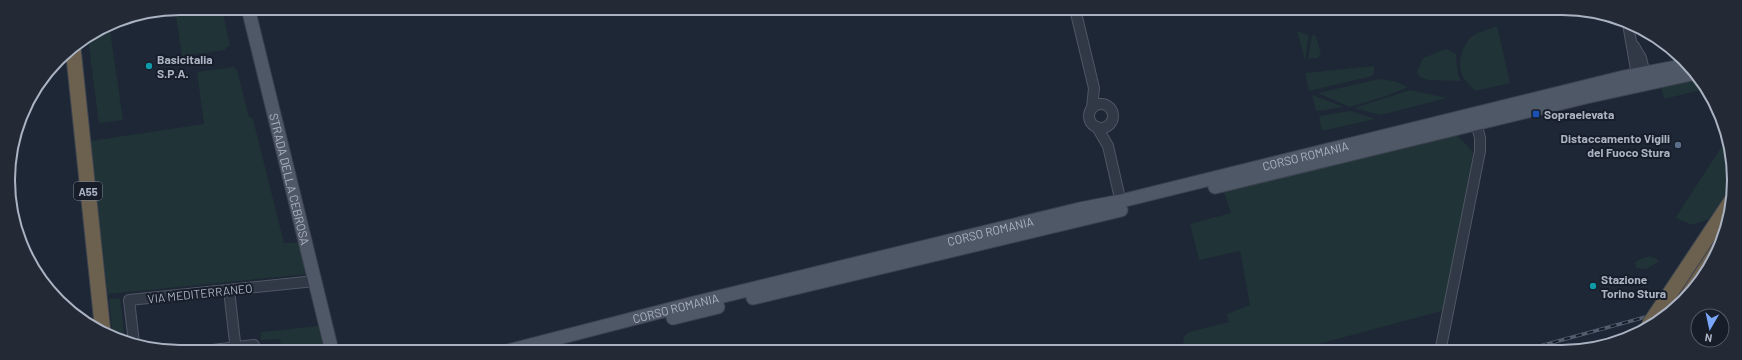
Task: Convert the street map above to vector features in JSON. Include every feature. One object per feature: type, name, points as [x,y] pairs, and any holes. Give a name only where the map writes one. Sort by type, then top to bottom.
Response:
[{"type":"highway","name":"A55","points":[[74,54],[102,326]]},
{"type":"highway","name":"A55","points":[[65,62],[92,320]]},
{"type":"highway","points":[[1655,317],[1724,212]]},
{"type":"main road","name":"STRADA DELLA CEBROSA","points":[[250,15],[331,345]]},
{"type":"main road","name":"CORSO ROMANIA","points":[[568,345],[1121,205],[1642,79],[1682,67]]},
{"type":"main road","name":"CORSO ROMANIA","points":[[1642,79],[1688,74]]},
{"type":"main road","name":"CORSO ROMANIA","points":[[531,345],[690,304],[1072,211],[1121,205]]},
{"type":"street","points":[[1076,15],[1094,88],[1094,99],[1089,114],[1090,120],[1097,127],[1108,146]]},
{"type":"street","points":[[1629,30],[1633,59],[1642,79]]},
{"type":"street","points":[[1094,88],[1104,104],[1110,108],[1113,114],[1110,123],[1108,146],[1121,205]]},
{"type":"street","points":[[1092,108],[1098,104],[1104,104]]},
{"type":"street","points":[[1441,345],[1480,151],[1480,138],[1475,119]]},
{"type":"street","points":[[1097,127],[1104,127],[1110,123]]},
{"type":"street","name":"VIA MEDITERRANEO","points":[[133,338],[129,300],[315,281]]},
{"type":"street","points":[[229,290],[235,345]]},
{"type":"green space","points":[[176,15],[223,15],[230,46],[225,48],[225,50],[182,56]]},
{"type":"green space","points":[[1497,26],[1510,83],[1475,91],[1464,79],[1461,72],[1461,54],[1466,43],[1474,35]]},
{"type":"green space","points":[[110,31],[123,120],[99,123],[88,43]]},
{"type":"green space","points":[[1297,31],[1309,35],[1305,60]]},
{"type":"green space","points":[[1312,35],[1316,36],[1321,54],[1318,58],[1308,59]]},
{"type":"green space","points":[[1446,49],[1456,54],[1458,75],[1461,81],[1428,80],[1420,77],[1417,72],[1423,58]]},
{"type":"green space","points":[[1374,66],[1374,73],[1372,76],[1309,91],[1305,73]]},
{"type":"green space","points":[[234,67],[237,70],[249,117],[253,119],[284,243],[298,243],[307,274],[108,294],[90,141],[204,124],[197,72]]},
{"type":"green space","points":[[1379,79],[1394,81],[1408,87],[1389,95],[1350,107],[1318,93]]},
{"type":"green space","points":[[1693,79],[1700,90],[1664,99],[1661,87],[1663,85]]},
{"type":"green space","points":[[1410,90],[1447,98],[1381,115],[1354,108]]},
{"type":"green space","points":[[1312,95],[1344,107],[1316,111]]},
{"type":"green space","points":[[1351,111],[1375,119],[1322,131],[1319,116]]},
{"type":"green space","points":[[1457,135],[1473,152],[1445,310],[1315,345],[1184,345],[1184,337],[1189,332],[1229,322],[1227,314],[1250,305],[1240,251],[1199,260],[1190,224],[1231,213],[1223,189]]},
{"type":"green space","points":[[1723,145],[1727,169],[1727,192],[1709,219],[1693,225],[1677,219],[1676,217]]},
{"type":"green space","points":[[1649,256],[1657,259],[1658,262],[1646,269],[1636,268],[1636,261]]},
{"type":"green space","points":[[120,298],[124,335],[112,330],[109,299]]},
{"type":"green space","points":[[318,326],[323,345],[281,345],[280,339],[261,340],[261,332]]},
{"type":"railway","points":[[1544,345],[1659,313]]},
{"type":"place","name":"Basicitalia S.P.A.","points":[[149,66]]},
{"type":"place","name":"Sopraelevata","points":[[1536,114]]},
{"type":"place","name":"Distaccamento Vigili del Fuoco Stura","points":[[1678,145]]},
{"type":"place","name":"Stazione Torino Stura","points":[[1593,286]]}]
